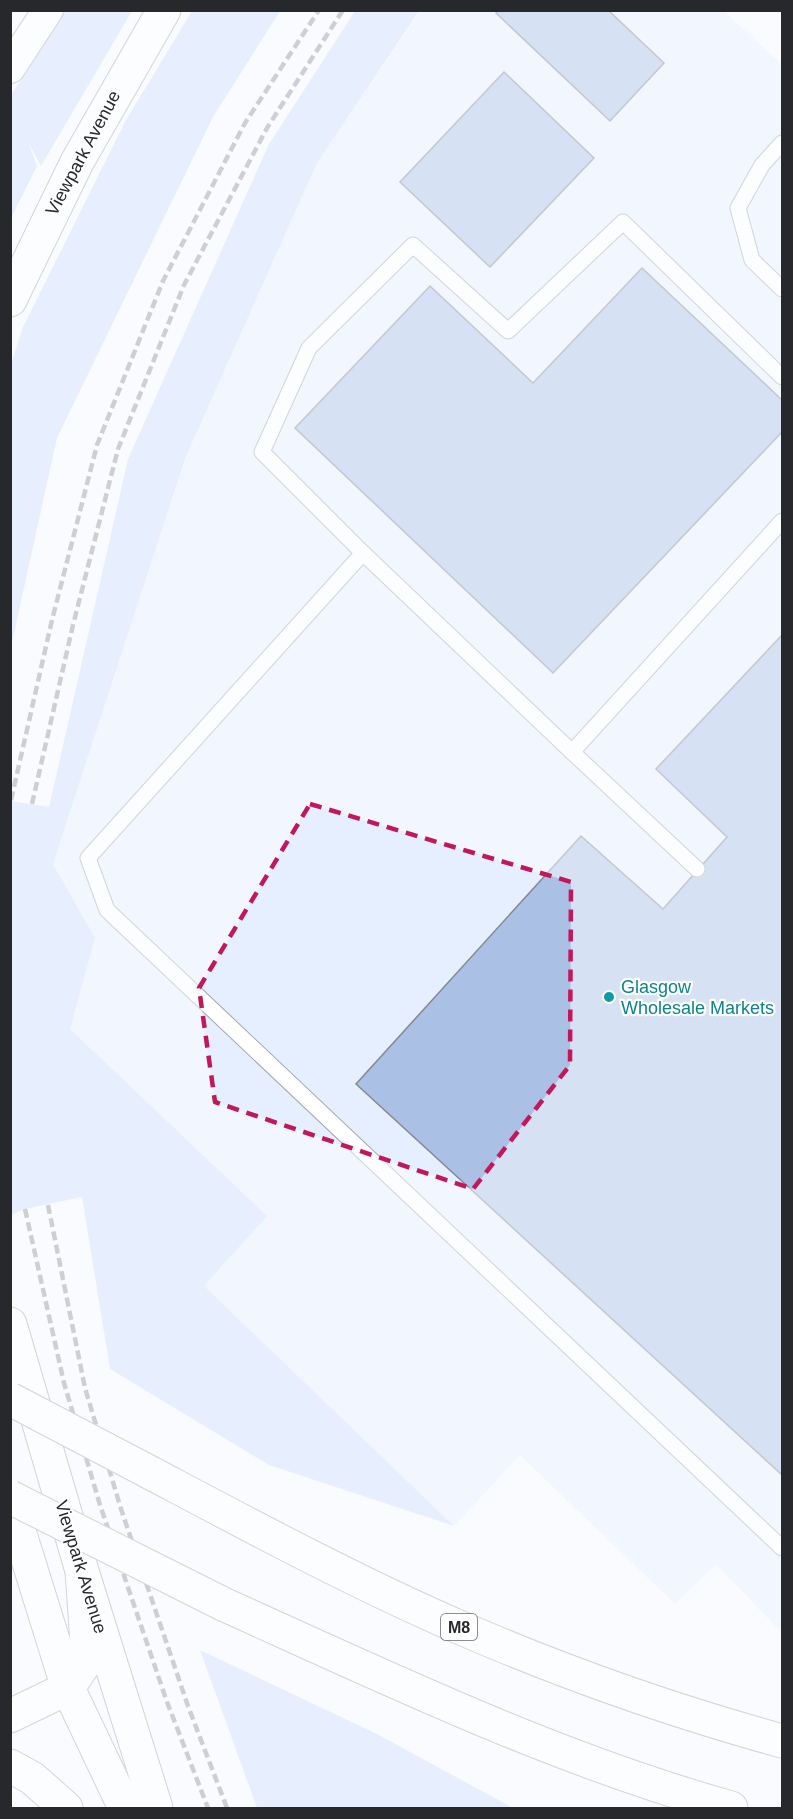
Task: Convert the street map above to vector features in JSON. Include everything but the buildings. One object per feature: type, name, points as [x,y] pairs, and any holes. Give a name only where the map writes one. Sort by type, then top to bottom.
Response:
[{"type":"main road","name":"Viewpark Avenue","points":[[10,300],[77,162],[164,10]]},
{"type":"main road","name":"Viewpark Avenue","points":[[10,1324],[82,1571],[156,1809]]},
{"type":"main road","name":"M8","points":[[10,1398],[356,1579],[460,1628],[617,1691],[783,1742]]},
{"type":"main road","points":[[10,1497],[224,1604],[432,1698],[661,1788],[731,1809]]},
{"type":"main road","points":[[10,1502],[68,1688],[125,1809]]},
{"type":"main road","points":[[10,1716],[68,1688],[88,1658],[82,1571]]},
{"type":"main road","points":[[10,1766],[32,1778],[66,1809]]},
{"type":"street","points":[[10,68],[48,10]]},
{"type":"lane","points":[[783,143],[762,165],[738,208],[752,260],[783,289]]},
{"type":"lane","points":[[697,869],[363,553],[262,452],[309,348],[412,245],[508,331],[623,222],[783,376]]},
{"type":"lane","points":[[572,752],[783,522]]},
{"type":"lane","points":[[363,553],[88,858],[107,910],[783,1548]]},
{"type":"path","points":[[10,1617],[10,1629]]},
{"type":"highlighted area","points":[[310,804],[571,882],[570,1065],[473,1189],[215,1102],[199,988]]},
{"type":"shaded area","points":[[65,11],[132,11],[41,166],[28,142],[37,166],[11,218],[11,95]]},
{"type":"shaded area","points":[[192,11],[280,11],[213,117],[57,438],[11,647],[11,364],[23,327],[126,120]]},
{"type":"shaded area","points":[[355,11],[419,11],[317,163],[185,459],[53,864],[95,938],[70,1029],[267,1216],[204,1286],[454,1526],[269,1465],[110,1369],[82,1197],[25,1209],[11,1215],[11,801],[49,807],[128,459],[269,144]]},
{"type":"shaded area","points":[[420,11],[724,11],[782,65],[782,1633],[716,1564],[675,1604],[520,1455],[454,1526],[203,1286],[267,1216],[70,1029],[95,938],[53,864],[185,460],[317,163]]},
{"type":"shaded area","points":[[200,1650],[377,1734],[513,1808],[257,1808]]},
{"type":"railway","points":[[11,800],[52,620],[97,445],[163,281],[245,123],[319,10]]},
{"type":"railway","points":[[32,804],[73,625],[118,449],[184,285],[267,128],[343,10]]},
{"type":"railway","points":[[48,1205],[85,1388],[121,1509],[188,1706],[227,1808]]},
{"type":"railway","points":[[25,1209],[64,1383],[100,1505],[167,1702],[208,1808]]},
{"type":"place","name":"Glasgow Wholesale Markets","points":[[609,997]]}]
